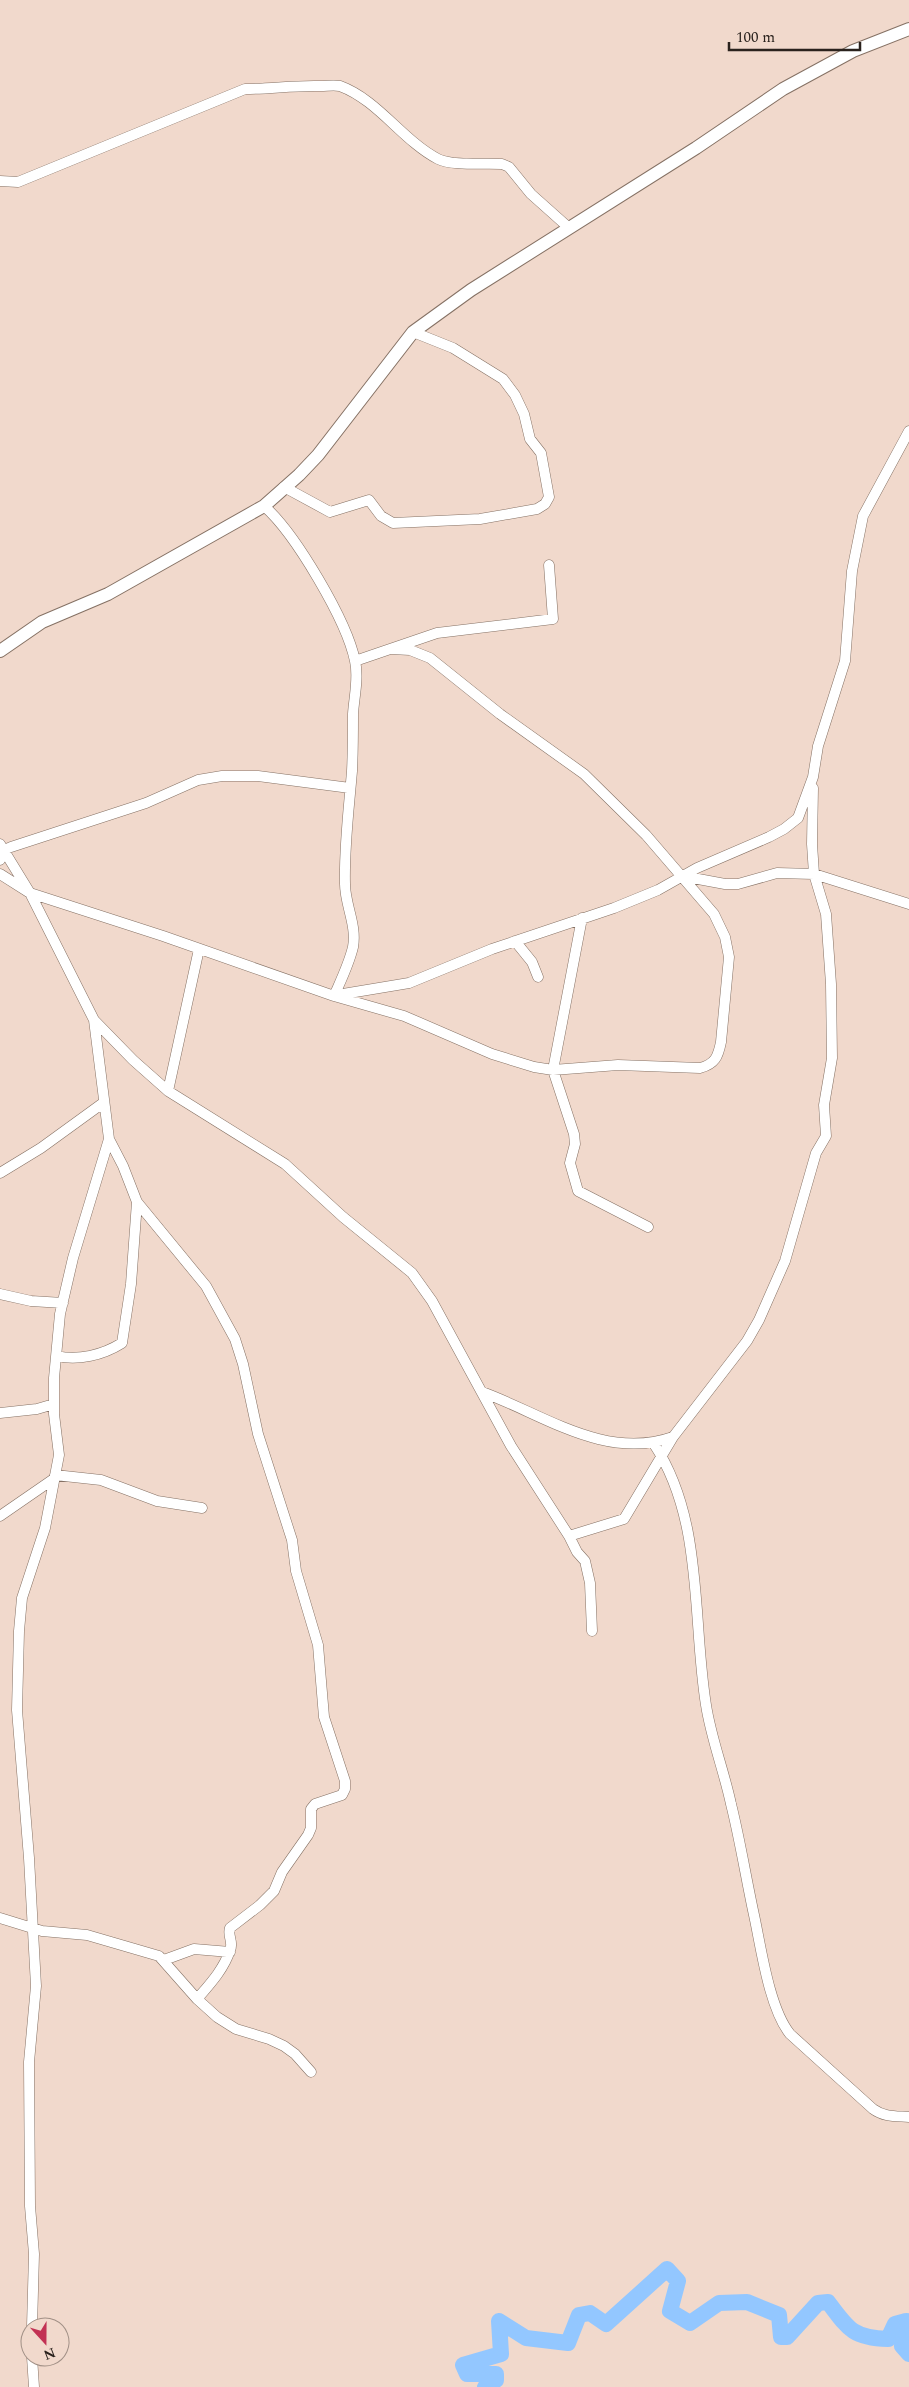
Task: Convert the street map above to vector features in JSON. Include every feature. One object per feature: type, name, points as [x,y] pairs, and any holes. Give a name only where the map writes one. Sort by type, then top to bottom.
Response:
[{"type":"street","points":[[0,651],[42,622],[108,594],[264,506],[318,455],[413,332],[471,290],[568,227],[690,152],[783,89],[853,51],[909,29]]},
{"type":"street","points":[[0,181],[18,182],[245,89],[264,90],[306,84],[339,86],[384,116],[438,159],[452,162],[502,164],[509,167],[531,194],[568,227]]},
{"type":"street","points":[[284,487],[330,512],[369,500],[381,516],[393,523],[480,519],[537,509],[545,504],[549,496],[541,453],[530,439],[524,414],[516,395],[502,379],[453,348],[413,332]]},
{"type":"street","points":[[569,1536],[624,1519],[673,1437],[747,1341],[759,1320],[785,1261],[816,1153],[826,1136],[824,1105],[832,1058],[832,984],[826,914],[814,874],[812,844],[814,819],[813,777],[818,746],[845,661],[852,571],[863,516],[869,501],[909,431]]},
{"type":"street","points":[[264,506],[277,518],[323,588],[338,618],[355,661],[350,788],[346,824],[345,886],[354,925],[353,946],[346,969],[334,996]]},
{"type":"street","points":[[355,661],[437,633],[553,619],[549,565]]},
{"type":"street","points":[[0,874],[30,893],[334,996],[404,1016],[492,1054],[553,1070],[618,1065],[700,1068],[712,1065],[718,1056],[729,957],[727,943],[714,914],[637,826],[584,774],[500,714],[430,658],[410,650],[392,649]]},
{"type":"street","points":[[2,847],[146,803],[198,780],[222,776],[258,776],[350,788]]},
{"type":"street","points":[[334,996],[409,983],[515,941],[614,908],[658,890],[682,876],[784,829],[798,818],[813,777]]},
{"type":"street","points":[[0,860],[2,847]]},
{"type":"street","points":[[2,847],[30,893],[94,1020],[168,1092],[286,1164],[343,1217],[412,1273],[432,1301],[511,1446],[569,1536],[588,1570],[592,1631]]},
{"type":"street","points":[[682,876],[725,884],[738,884],[777,873],[814,874],[909,904]]},
{"type":"street","points":[[582,918],[553,1070],[574,1134],[575,1144],[570,1162],[578,1191],[648,1227]]},
{"type":"street","points":[[515,941],[532,962],[538,977]]},
{"type":"street","points":[[168,1092],[199,949]]},
{"type":"street","points":[[94,1020],[109,1140],[123,1166],[137,1202],[206,1286],[235,1339],[243,1364],[258,1434],[292,1540],[296,1571],[318,1645],[324,1718],[346,1789],[342,1795],[315,1804],[311,1809],[311,1828],[308,1835],[282,1872],[274,1891],[230,1928],[228,1934],[231,1943],[230,1952],[216,1976],[197,1999]]},
{"type":"street","points":[[0,1174],[41,1148],[103,1103]]},
{"type":"street","points":[[32,2317],[34,2254],[30,2206],[29,2062],[36,1997],[34,1928],[17,1717],[16,1668],[21,1604],[39,1550],[60,1450],[54,1404],[63,1304],[73,1258],[109,1140]]},
{"type":"street","points":[[57,1356],[73,1360],[109,1350],[122,1343],[131,1284],[137,1202]]},
{"type":"street","points":[[0,1294],[31,1301],[63,1304]]},
{"type":"street","points":[[482,1392],[596,1440],[654,1444],[673,1437]]},
{"type":"street","points":[[0,1413],[37,1409],[54,1404]]},
{"type":"street","points":[[654,1444],[662,1456],[688,1527],[706,1708],[731,1804],[761,1956],[782,2021],[790,2034],[873,2109],[889,2116],[909,2117]]},
{"type":"street","points":[[0,1516],[55,1476],[101,1480],[157,1501],[202,1508]]},
{"type":"street","points":[[0,1918],[49,1933],[87,1935],[152,1954],[164,1960],[197,1999],[228,2025],[284,2046],[295,2054],[311,2072]]},
{"type":"street","points":[[164,1960],[194,1949],[230,1952]]},
{"type":"street","points":[[33,2367],[34,2387]]},
{"type":"waterway","points":[[485,2387],[496,2380],[496,2374],[467,2374],[463,2365],[501,2354],[499,2321],[526,2338],[568,2343],[579,2315],[590,2313],[606,2324],[667,2269],[678,2281],[670,2311],[690,2323],[719,2303],[747,2302],[779,2315],[781,2337],[787,2337],[818,2303],[828,2302],[852,2330],[867,2337],[888,2339],[895,2324],[906,2321],[909,2326]]},
{"type":"waterway","points":[[909,2330],[902,2346],[909,2354]]}]
